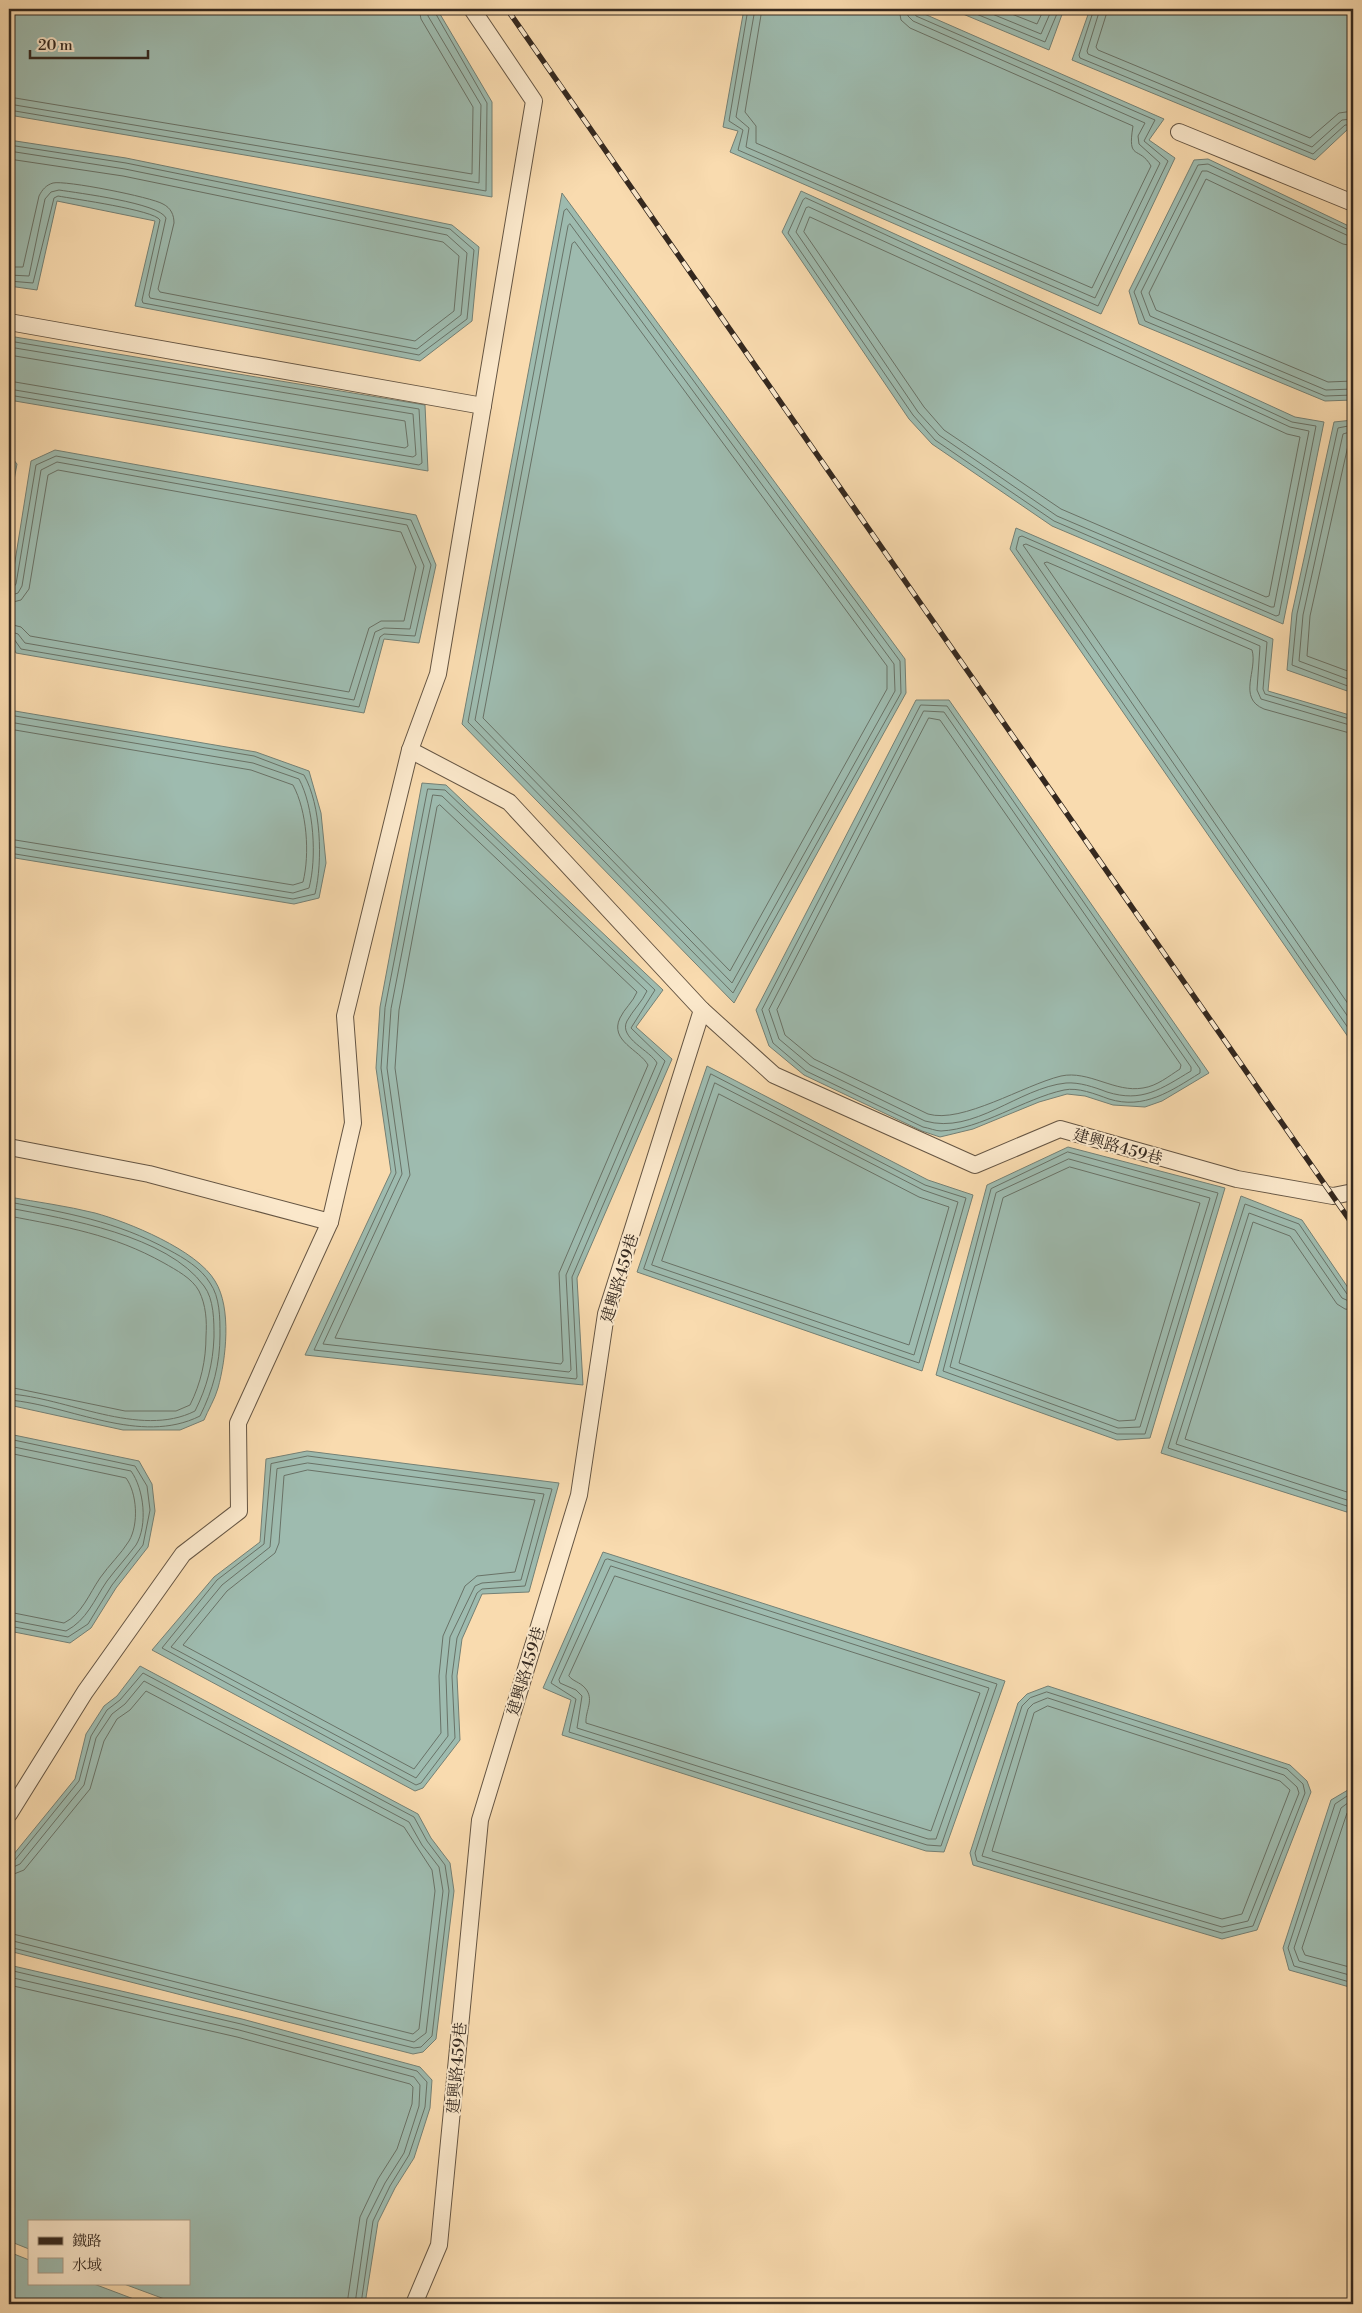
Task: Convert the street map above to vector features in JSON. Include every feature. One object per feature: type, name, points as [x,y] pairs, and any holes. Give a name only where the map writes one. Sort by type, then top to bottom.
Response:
[{"type":"lane","points":[[9,1814],[85,1692],[183,1554],[239,1511],[238,1423],[330,1222],[354,1123],[345,1016],[410,750],[438,674],[534,100],[472,9]]},
{"type":"lane","points":[[1179,132],[1353,203]]},
{"type":"lane","points":[[9,322],[483,406]]},
{"type":"lane","points":[[410,750],[509,802],[702,1010]]},
{"type":"lane","name":"建興路459巷","points":[[414,2304],[439,2245],[480,1820],[579,1495],[606,1314],[702,1010],[774,1075],[975,1165],[1060,1129],[1237,1179],[1333,1196],[1353,1192]]},
{"type":"lane","points":[[9,1147],[149,1174],[330,1222]]},
{"type":"water","points":[[9,9],[437,9],[492,102],[492,197],[9,115]]},
{"type":"water","points":[[744,9],[913,9],[1164,119],[1149,140],[1175,158],[1101,314],[730,152],[738,131],[723,127]]},
{"type":"water","points":[[951,9],[1064,9],[1049,50]]},
{"type":"water","points":[[1090,9],[1353,9],[1353,130],[1348,129],[1315,160],[1072,60]]},
{"type":"water","points":[[9,140],[126,158],[452,225],[479,247],[472,321],[420,361],[135,306],[155,221],[57,201],[37,290],[9,286]]},
{"type":"water","points":[[1208,159],[1353,228],[1353,400],[1325,401],[1139,324],[1129,291],[1194,160]]},
{"type":"water","points":[[801,191],[1295,417],[1324,422],[1283,624],[1052,526],[932,444],[909,419],[782,232]]},
{"type":"water","points":[[562,193],[905,659],[906,693],[734,1003],[462,724]]},
{"type":"water","points":[[9,336],[425,405],[428,471],[9,400]]},
{"type":"water","points":[[1353,420],[1353,693],[1287,670],[1292,613],[1334,422]]},
{"type":"water","points":[[55,450],[416,515],[436,565],[419,643],[384,639],[364,713],[16,653],[9,638],[9,599],[31,461]]},
{"type":"water","points":[[9,454],[17,464],[9,507]]},
{"type":"water","points":[[1016,528],[1273,639],[1268,691],[1353,716],[1353,1044],[1010,549]]},
{"type":"water","points":[[916,700],[949,700],[1209,1073],[1162,1101],[1145,1107],[1113,1105],[1085,1096],[1067,1094],[1039,1102],[973,1129],[940,1137],[922,1131],[804,1075],[769,1046],[756,1010]]},
{"type":"water","points":[[9,710],[256,752],[309,771],[321,813],[326,863],[319,898],[294,904],[9,857]]},
{"type":"water","points":[[422,783],[446,785],[663,990],[636,1027],[672,1059],[577,1278],[583,1385],[305,1355],[391,1172],[376,1068],[380,1007]]},
{"type":"water","points":[[707,1066],[928,1180],[973,1195],[922,1371],[637,1272]]},
{"type":"water","points":[[1068,1147],[1225,1188],[1150,1438],[1117,1440],[936,1375],[987,1185]]},
{"type":"water","points":[[1241,1196],[1302,1220],[1353,1295],[1353,1514],[1161,1453]]},
{"type":"water","points":[[9,1197],[63,1206],[109,1217],[143,1230],[178,1248],[206,1270],[215,1281],[220,1292],[226,1319],[226,1334],[218,1388],[204,1420],[180,1430],[123,1430],[9,1405]]},
{"type":"water","points":[[9,1434],[139,1461],[152,1484],[155,1511],[148,1547],[116,1588],[91,1628],[70,1643],[9,1631]]},
{"type":"water","points":[[307,1451],[559,1483],[529,1592],[482,1594],[462,1639],[457,1676],[460,1740],[423,1788],[415,1791],[152,1650],[214,1577],[260,1542],[266,1459]]},
{"type":"water","points":[[603,1552],[1005,1681],[944,1852],[926,1851],[562,1735],[571,1700],[543,1688]]},
{"type":"water","points":[[140,1666],[418,1814],[431,1838],[450,1863],[454,1891],[436,2039],[423,2052],[413,2054],[9,1951],[9,1860],[75,1779],[86,1734],[104,1706],[117,1696]]},
{"type":"water","points":[[1048,1686],[1290,1765],[1307,1781],[1311,1792],[1257,1930],[1222,1939],[973,1865],[970,1853],[1018,1703],[1027,1694]]},
{"type":"water","points":[[1353,1787],[1353,1988],[1289,1970],[1283,1948],[1331,1800]]},
{"type":"water","points":[[9,1965],[242,2019],[420,2067],[432,2080],[430,2108],[414,2158],[395,2188],[378,2222],[365,2304],[178,2304],[129,2286],[190,2286],[190,2220],[28,2220],[28,2249],[9,2241]]},
{"type":"water","points":[[9,2252],[28,2260],[28,2286],[99,2286],[147,2304],[9,2304]]},
{"type":"railway","points":[[507,9],[1353,1225]]}]
